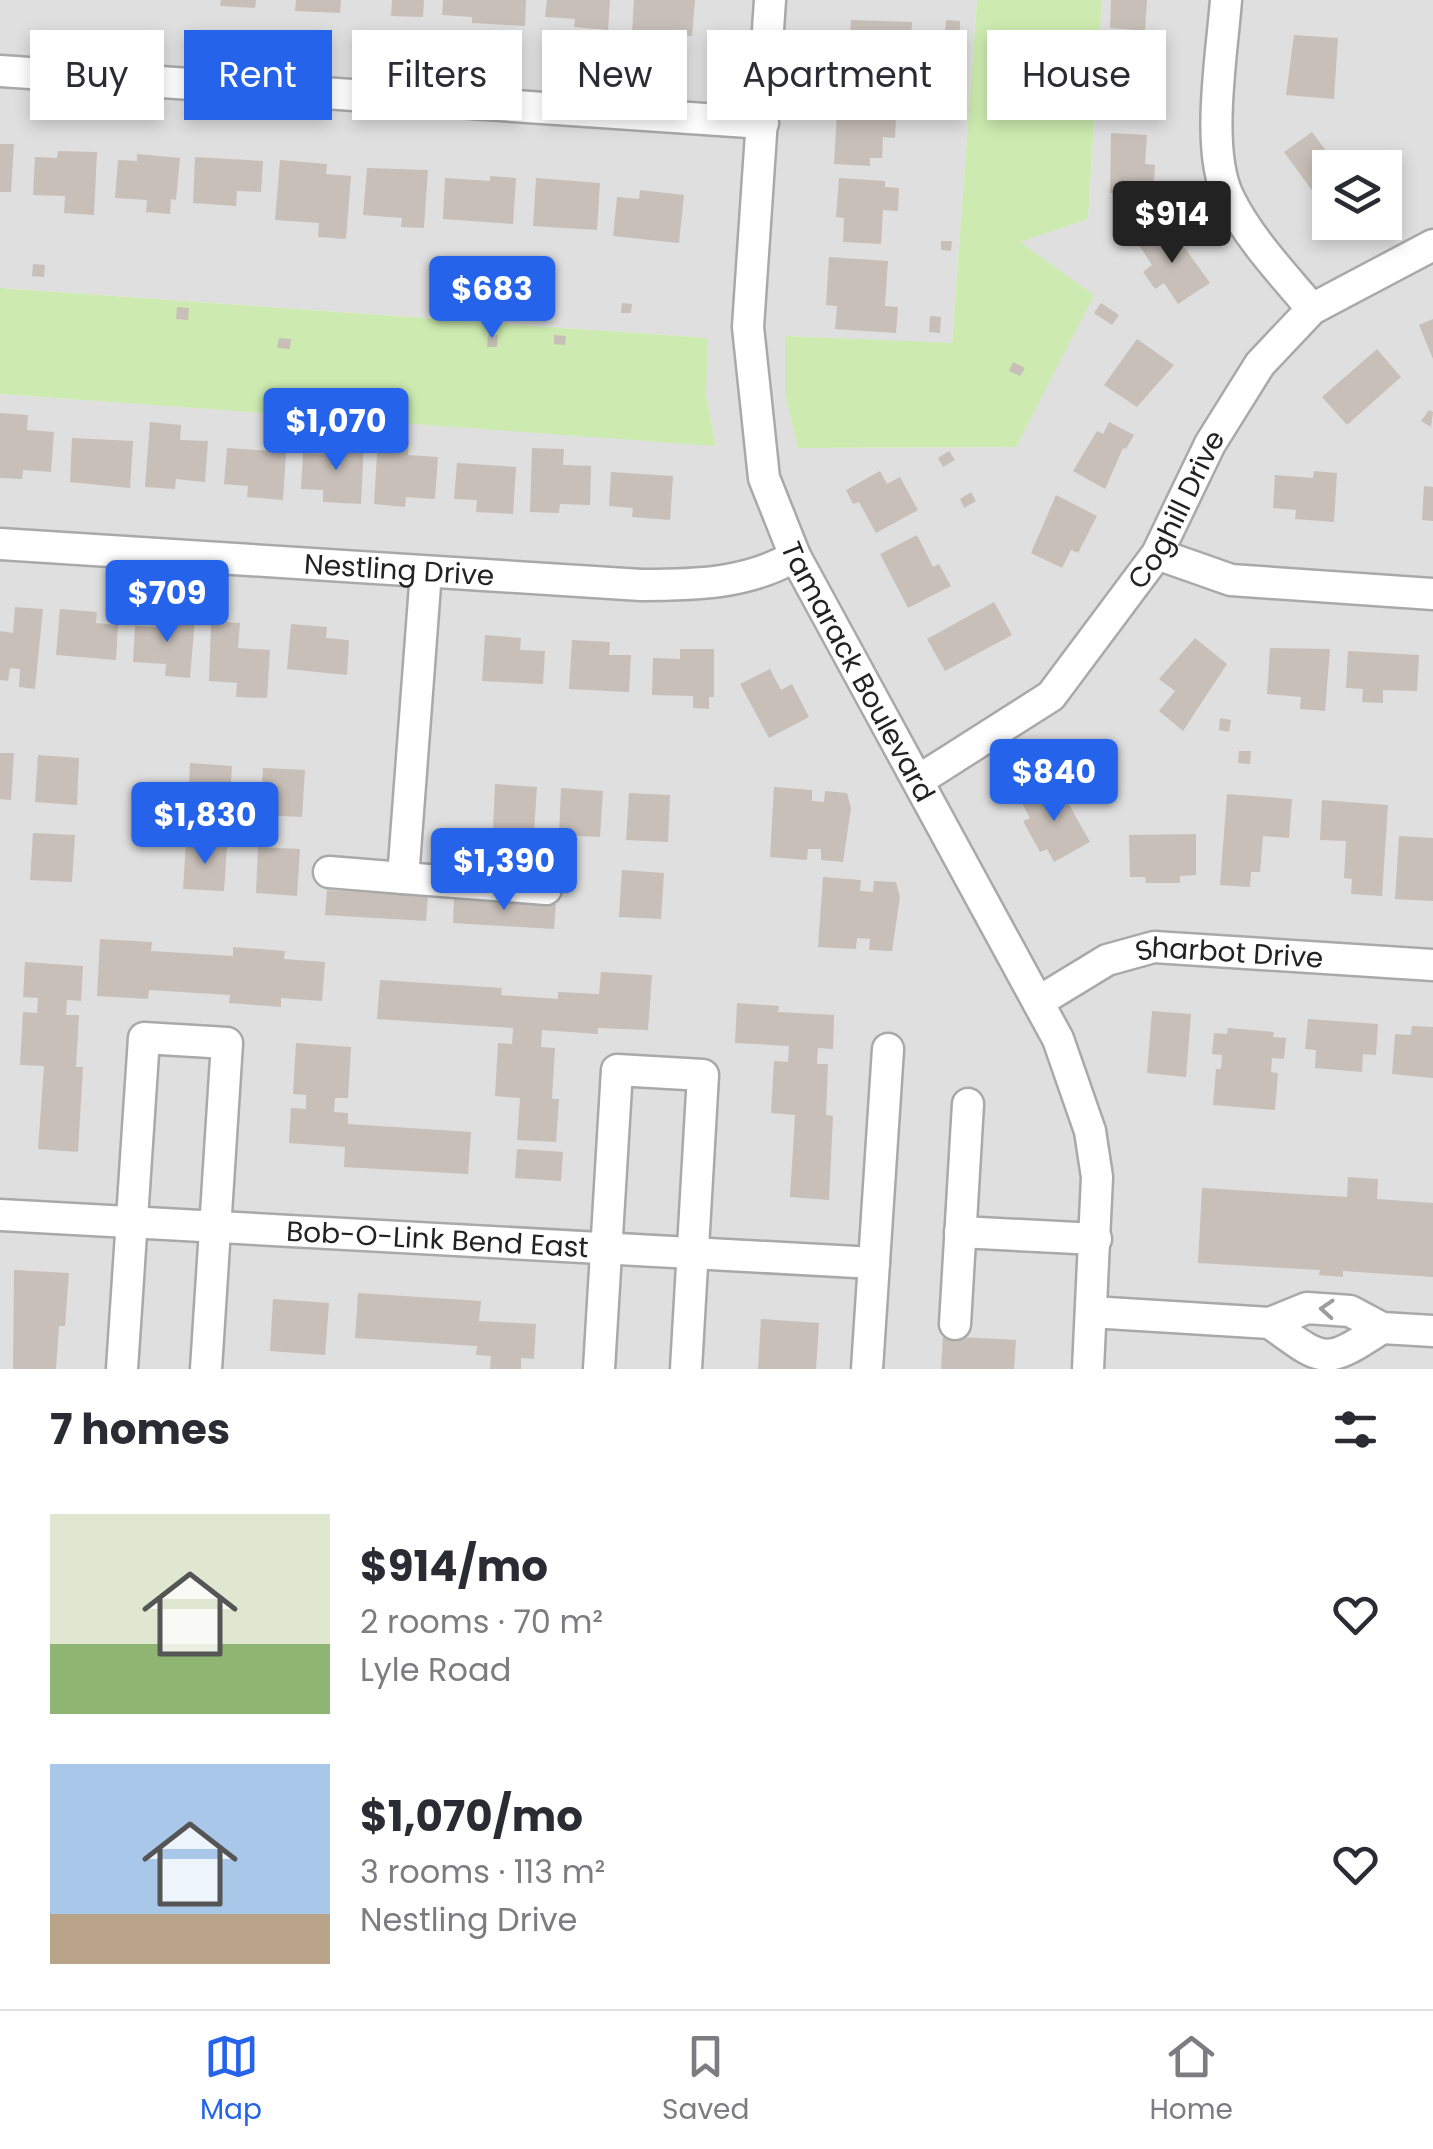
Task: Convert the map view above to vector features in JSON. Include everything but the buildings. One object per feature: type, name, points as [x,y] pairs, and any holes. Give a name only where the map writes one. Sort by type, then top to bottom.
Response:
[{"type":"street","name":"Tamarack Boulevard","points":[[770,0],[748,327],[764,478],[795,556],[1058,1039],[1090,1130],[1097,1177],[1088,1369]]},
{"type":"street","points":[[1226,0],[1218,153],[1227,195],[1248,231],[1312,309]]},
{"type":"street","points":[[0,71],[763,122]]},
{"type":"street","name":"Coghill Drive","points":[[919,780],[1051,696],[1157,554],[1210,444],[1260,364],[1312,309],[1433,244]]},
{"type":"street","name":"Nestling Drive","points":[[0,544],[426,572],[701,585],[770,570],[795,556]]},
{"type":"street","points":[[1157,554],[1231,580],[1433,594]]},
{"type":"street","points":[[403,878],[426,572]]},
{"type":"street","points":[[329,872],[546,888]]},
{"type":"street","name":"Sharbot Drive","points":[[1038,1002],[1107,960],[1154,947],[1433,965]]},
{"type":"street","points":[[122,1369],[144,1038],[227,1043],[206,1369]]},
{"type":"street","points":[[867,1369],[888,1048]]},
{"type":"street","points":[[599,1369],[617,1070],[704,1075],[686,1369]]},
{"type":"street","points":[[954,1324],[968,1104]]},
{"type":"street","name":"Bob-O-Link Bend East","points":[[0,1214],[874,1264]]},
{"type":"street","points":[[960,1232],[1096,1239]]},
{"type":"street","points":[[1091,1312],[1270,1323],[1307,1308],[1350,1310],[1382,1328],[1433,1331]]},
{"type":"street","points":[[1270,1323],[1312,1354],[1338,1356],[1382,1328]]},
{"type":"shaded area","points":[[0,0],[977,0],[952,344],[785,336],[785,394],[799,448],[1016,447],[1019,241],[1088,219],[1094,120],[1166,120],[1166,30],[1100,30],[1102,0],[1433,0],[1433,1369],[0,1369],[0,394],[716,445],[706,395],[707,338],[0,288]]},
{"type":"green space","points":[[977,0],[1102,0],[1100,30],[987,30],[987,120],[1094,120],[1088,219],[1020,242],[1094,295],[1016,447],[798,448],[785,394],[785,336],[952,343]]},
{"type":"green space","points":[[0,288],[708,338],[706,395],[716,446],[0,394]]}]
